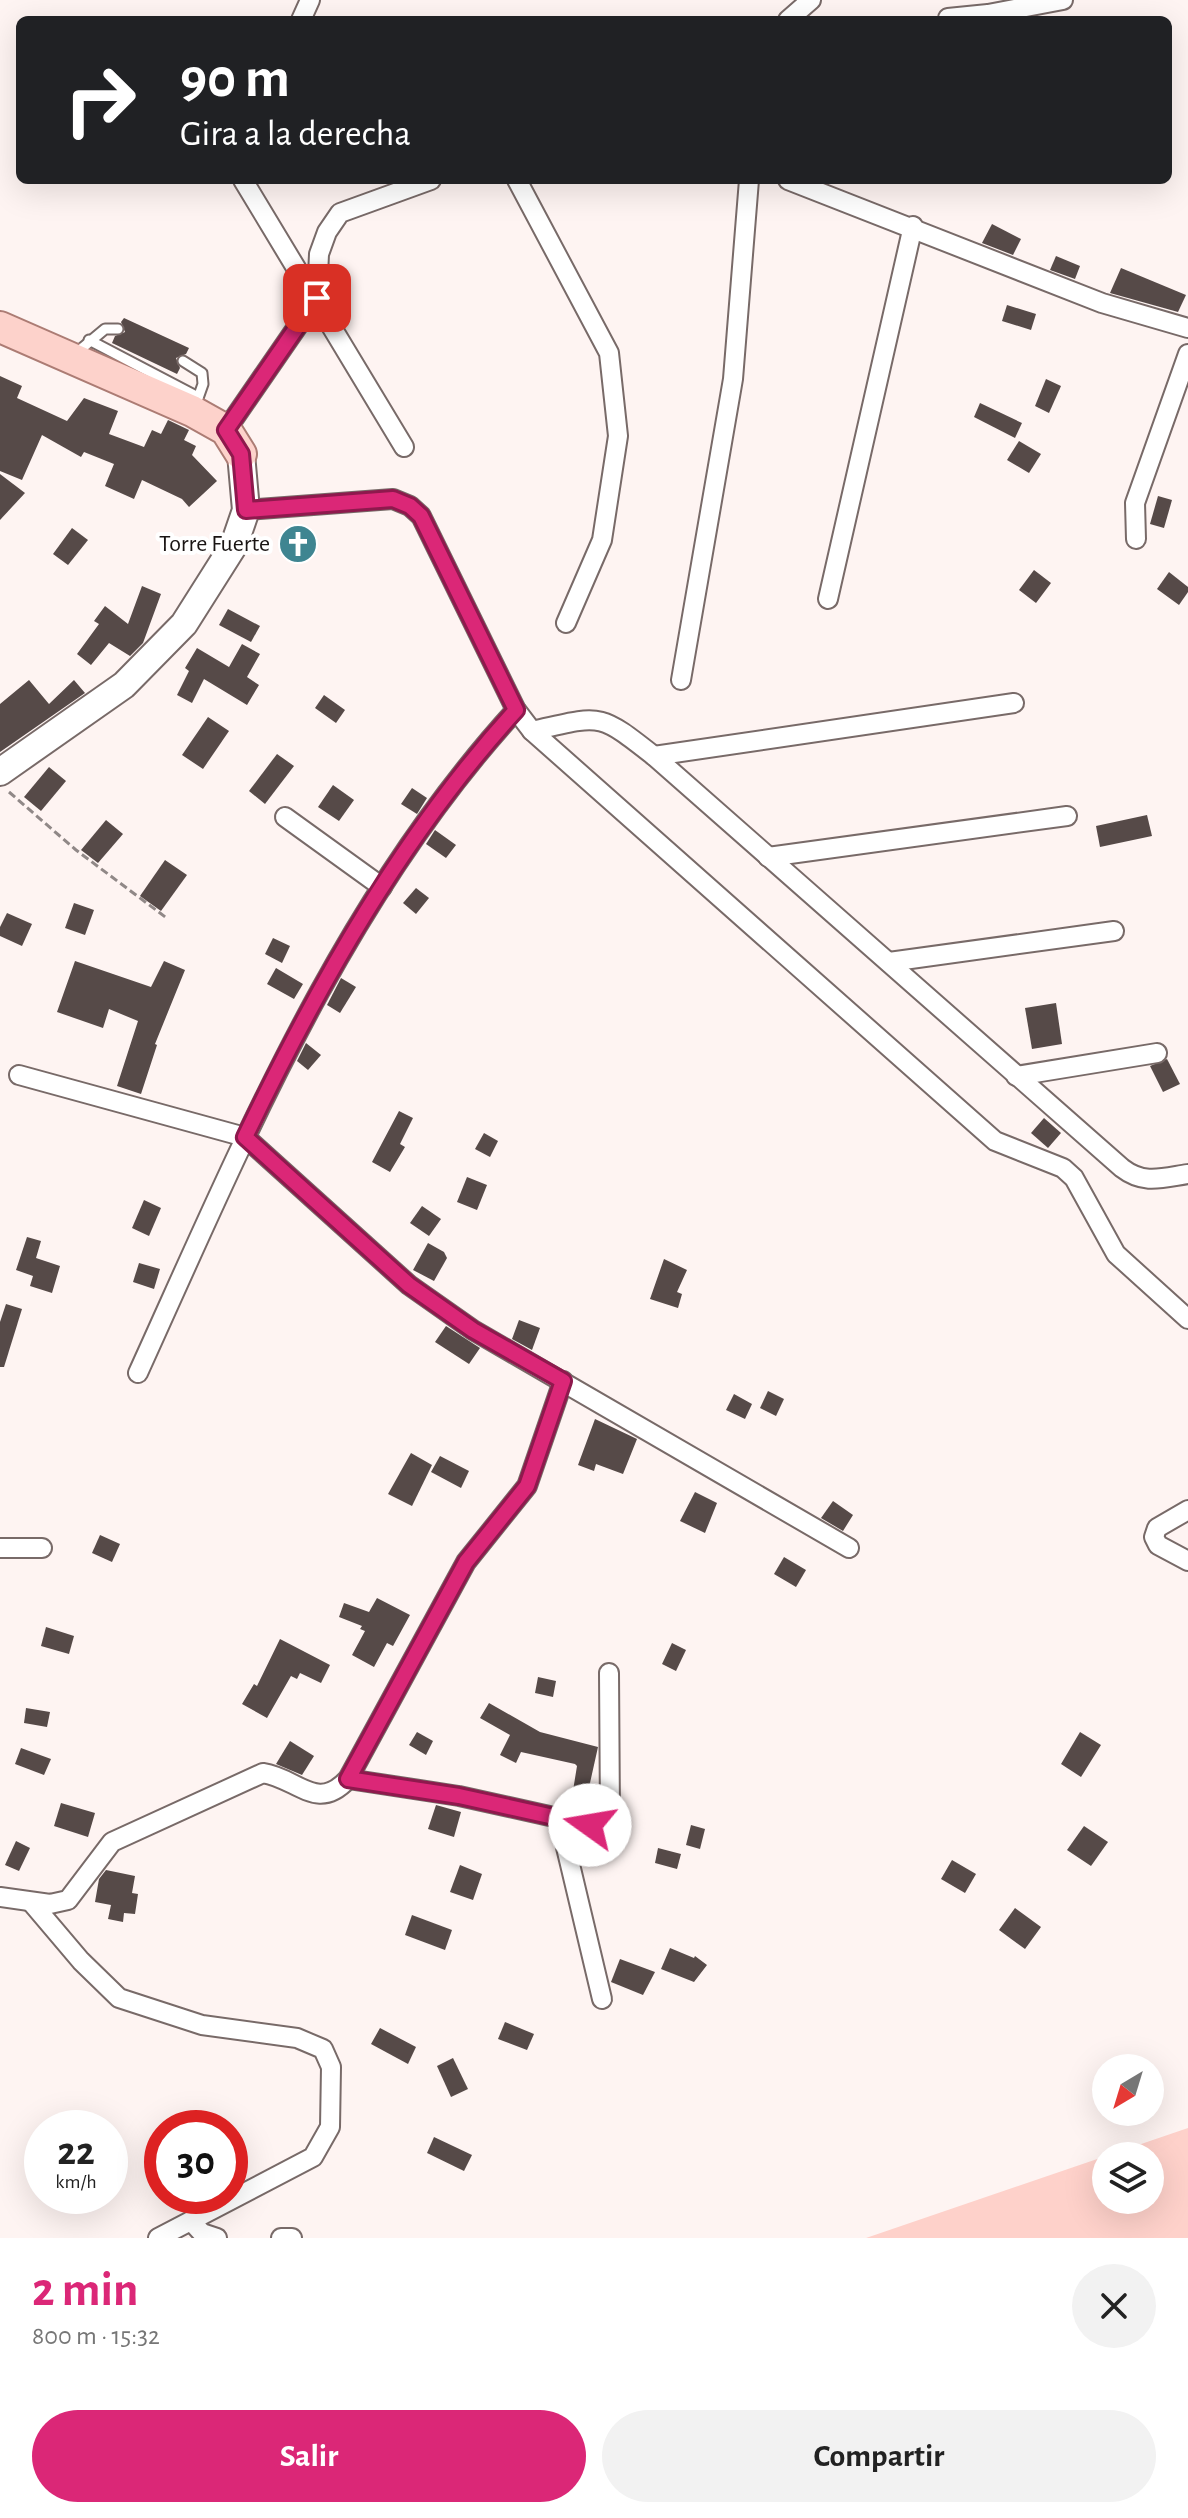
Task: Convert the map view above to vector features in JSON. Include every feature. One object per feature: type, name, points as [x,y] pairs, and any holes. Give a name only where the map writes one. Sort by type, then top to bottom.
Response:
[{"type":"main road","points":[[0,772],[124,685],[184,624],[234,545],[246,510],[234,442],[195,404],[80,349],[3,335]]},
{"type":"street","points":[[292,0],[305,12]]},
{"type":"street","points":[[793,16],[811,0]]},
{"type":"street","points":[[960,16],[1054,1]]},
{"type":"street","points":[[246,184],[404,447]]},
{"type":"street","points":[[234,442],[317,298],[319,254],[327,232],[340,213],[420,184]]},
{"type":"street","points":[[519,184],[609,353],[618,436],[602,540],[566,623]]},
{"type":"street","points":[[681,680],[733,379],[749,184]]},
{"type":"street","points":[[799,184],[913,226],[1102,303],[1188,328]]},
{"type":"street","points":[[828,599],[913,226]]},
{"type":"street","points":[[1136,539],[1135,503],[1188,354]]},
{"type":"street","points":[[246,510],[393,499],[410,506],[421,516],[516,710],[532,731],[995,1141],[1063,1168],[1074,1178],[1116,1254],[1188,1319]]},
{"type":"street","points":[[654,756],[1014,703]]},
{"type":"street","points":[[138,1373],[307,1009],[382,887],[438,805],[483,746],[516,710]]},
{"type":"street","points":[[532,731],[593,718],[614,725],[654,756],[1134,1177],[1146,1181],[1188,1174]]},
{"type":"street","points":[[768,857],[1067,816]]},
{"type":"street","points":[[285,817],[382,887]]},
{"type":"street","points":[[889,962],[1114,931]]},
{"type":"street","points":[[1016,1076],[1157,1053]]},
{"type":"street","points":[[19,1075],[245,1137],[409,1285],[473,1330],[849,1548]]},
{"type":"street","points":[[0,1897],[50,1904],[68,1900],[112,1842],[263,1773],[323,1795],[337,1792],[348,1779],[466,1562],[527,1486],[563,1381]]},
{"type":"street","points":[[1188,1510],[1157,1528],[1154,1537],[1158,1545],[1188,1561]]},
{"type":"street","points":[[0,1548],[42,1548]]},
{"type":"street","points":[[348,1779],[459,1796],[590,1825],[603,1824],[610,1816],[609,1673]]},
{"type":"street","points":[[559,1818],[602,1999]]},
{"type":"street","points":[[31,1902],[81,1961],[119,1998],[202,2025],[297,2038],[323,2049],[331,2067],[330,2127],[313,2157],[158,2238]]},
{"type":"street","points":[[191,2221],[202,2233],[217,2238]]},
{"type":"street","points":[[281,2238],[292,2238]]},
{"type":"lane","points":[[80,349],[105,329],[118,329]]},
{"type":"lane","points":[[183,361],[202,373],[203,384],[195,404]]},
{"type":"path","points":[[0,784],[76,850],[168,919]]},
{"type":"shaded area","points":[[1188,2128],[1188,2238],[866,2238],[1092,2161],[1092,2214],[1164,2214],[1164,2142],[1147,2142]]},
{"type":"building","points":[[992,224],[1021,239],[1013,255],[982,243]]},
{"type":"building","points":[[1056,256],[1080,266],[1075,279],[1050,270]]},
{"type":"building","points":[[1121,268],[1186,295],[1178,312],[1110,293]]},
{"type":"building","points":[[1007,305],[1036,314],[1031,330],[1002,321]]},
{"type":"building","points":[[124,318],[189,348],[186,354],[176,358],[180,368],[177,374],[112,343],[115,336],[125,332],[121,322]]},
{"type":"building","points":[[0,376],[22,386],[17,398],[67,421],[84,398],[118,411],[109,434],[144,447],[152,430],[161,434],[168,420],[189,430],[184,440],[196,446],[192,455],[217,481],[189,507],[182,499],[142,480],[134,499],[105,486],[114,464],[84,452],[81,457],[42,435],[22,480],[0,471]]},
{"type":"building","points":[[1046,379],[1061,386],[1049,413],[1035,406]]},
{"type":"building","points":[[980,403],[1022,423],[1015,438],[974,417]]},
{"type":"building","points":[[1019,441],[1041,454],[1029,473],[1007,460]]},
{"type":"building","points":[[0,474],[25,493],[0,520]]},
{"type":"building","points":[[1158,496],[1172,500],[1164,528],[1150,524]]},
{"type":"building","points":[[72,528],[88,540],[68,565],[53,554]]},
{"type":"building","points":[[1034,570],[1051,583],[1036,603],[1019,590]]},
{"type":"building","points":[[1169,572],[1188,587],[1179,605],[1157,589]]},
{"type":"building","points":[[142,586],[161,594],[143,643],[130,656],[109,643],[91,665],[77,654],[99,624],[94,621],[105,606],[128,624]]},
{"type":"building","points":[[228,609],[260,626],[251,642],[219,625]]},
{"type":"building","points":[[242,644],[260,654],[247,677],[259,685],[247,705],[204,679],[192,703],[177,695],[189,671],[185,668],[197,648],[229,667]]},
{"type":"building","points":[[29,680],[49,704],[74,680],[85,693],[0,752],[0,704]]},
{"type":"building","points":[[324,695],[345,710],[336,723],[315,708]]},
{"type":"building","points":[[208,717],[229,731],[203,769],[182,755]]},
{"type":"building","points":[[277,754],[294,766],[265,804],[249,791]]},
{"type":"building","points":[[49,767],[66,781],[41,811],[24,797]]},
{"type":"building","points":[[333,785],[354,800],[339,821],[318,807]]},
{"type":"building","points":[[412,788],[427,798],[417,814],[401,804]]},
{"type":"building","points":[[1147,815],[1152,836],[1100,847],[1096,826]]},
{"type":"building","points":[[106,820],[123,834],[98,863],[81,850]]},
{"type":"building","points":[[435,830],[456,845],[446,858],[426,844]]},
{"type":"building","points":[[165,860],[187,875],[161,911],[140,896]]},
{"type":"building","points":[[416,888],[429,898],[416,914],[403,903]]},
{"type":"building","points":[[74,903],[94,910],[85,935],[65,928]]},
{"type":"building","points":[[7,913],[32,924],[22,946],[0,936],[0,927]]},
{"type":"building","points":[[273,938],[290,946],[282,963],[265,954]]},
{"type":"building","points":[[75,961],[151,987],[164,961],[185,970],[155,1044],[141,1094],[117,1086],[138,1021],[109,1009],[103,1028],[57,1012]]},
{"type":"building","points":[[276,968],[303,984],[294,999],[267,984]]},
{"type":"building","points":[[341,978],[356,987],[340,1013],[327,1005]]},
{"type":"building","points":[[1056,1003],[1062,1044],[1032,1049],[1025,1008]]},
{"type":"building","points":[[306,1043],[321,1055],[308,1070],[297,1061]]},
{"type":"building","points":[[1167,1059],[1180,1084],[1163,1092],[1150,1066]]},
{"type":"building","points":[[399,1111],[413,1118],[400,1144],[405,1147],[390,1172],[372,1162]]},
{"type":"building","points":[[1044,1118],[1061,1133],[1048,1148],[1031,1133]]},
{"type":"building","points":[[484,1133],[498,1141],[490,1157],[475,1149]]},
{"type":"building","points":[[467,1177],[487,1185],[477,1210],[457,1202]]},
{"type":"building","points":[[144,1200],[161,1208],[149,1236],[132,1228]]},
{"type":"building","points":[[422,1206],[441,1219],[429,1236],[410,1223]]},
{"type":"building","points":[[27,1237],[41,1241],[36,1258],[60,1266],[52,1293],[30,1286],[33,1276],[16,1270]]},
{"type":"building","points":[[428,1243],[444,1252],[447,1258],[434,1281],[413,1270]]},
{"type":"building","points":[[664,1259],[687,1270],[677,1292],[682,1294],[678,1308],[650,1299]]},
{"type":"building","points":[[139,1263],[160,1269],[154,1289],[133,1282]]},
{"type":"building","points":[[6,1304],[22,1309],[4,1367],[0,1367],[0,1322]]},
{"type":"building","points":[[519,1320],[540,1328],[532,1350],[512,1339]]},
{"type":"building","points":[[446,1326],[480,1348],[469,1364],[435,1342]]},
{"type":"building","points":[[768,1391],[784,1399],[776,1416],[760,1408]]},
{"type":"building","points":[[734,1394],[752,1404],[745,1419],[726,1410]]},
{"type":"building","points":[[595,1419],[637,1439],[623,1474],[596,1464],[594,1471],[578,1465]]},
{"type":"building","points":[[411,1453],[432,1465],[412,1506],[388,1494]]},
{"type":"building","points":[[440,1456],[469,1471],[461,1488],[431,1472]]},
{"type":"building","points":[[695,1492],[717,1503],[705,1533],[680,1521]]},
{"type":"building","points":[[833,1501],[853,1515],[843,1531],[821,1518]]},
{"type":"building","points":[[100,1535],[120,1544],[112,1562],[92,1553]]},
{"type":"building","points":[[784,1557],[806,1570],[796,1587],[774,1574]]},
{"type":"building","points":[[377,1598],[410,1615],[393,1646],[387,1643],[374,1667],[352,1655],[365,1631],[360,1629],[362,1626],[339,1617],[344,1603],[369,1612]]},
{"type":"building","points":[[46,1627],[74,1636],[69,1654],[41,1646]]},
{"type":"building","points":[[280,1639],[330,1665],[321,1683],[300,1673],[297,1679],[291,1676],[267,1718],[242,1704],[254,1684],[257,1686]]},
{"type":"building","points":[[672,1643],[686,1650],[676,1671],[662,1664]]},
{"type":"building","points":[[538,1677],[556,1681],[553,1697],[535,1693]]},
{"type":"building","points":[[489,1703],[540,1732],[598,1747],[590,1783],[598,1785],[597,1808],[571,1803],[575,1764],[521,1752],[516,1763],[500,1755],[510,1735],[480,1718]]},
{"type":"building","points":[[26,1708],[50,1712],[47,1727],[24,1723]]},
{"type":"building","points":[[417,1732],[433,1741],[426,1755],[409,1745]]},
{"type":"building","points":[[1080,1732],[1101,1745],[1081,1777],[1061,1764]]},
{"type":"building","points":[[290,1741],[314,1756],[302,1775],[276,1764]]},
{"type":"building","points":[[21,1748],[51,1759],[44,1775],[15,1764]]},
{"type":"building","points":[[61,1803],[95,1813],[88,1837],[54,1826]]},
{"type":"building","points":[[436,1805],[461,1812],[454,1837],[428,1829]]},
{"type":"building","points":[[691,1825],[705,1829],[700,1849],[686,1845]]},
{"type":"building","points":[[1084,1826],[1108,1842],[1091,1866],[1067,1850]]},
{"type":"building","points":[[16,1841],[30,1848],[19,1871],[5,1865]]},
{"type":"building","points":[[658,1848],[681,1854],[677,1869],[655,1863]]},
{"type":"building","points":[[952,1860],[976,1874],[965,1893],[941,1879]]},
{"type":"building","points":[[460,1865],[482,1874],[473,1900],[450,1892]]},
{"type":"building","points":[[106,1870],[135,1876],[132,1893],[138,1894],[135,1914],[124,1913],[123,1922],[108,1919],[111,1905],[95,1902],[99,1879]]},
{"type":"building","points":[[1015,1908],[1041,1927],[1025,1949],[999,1930]]},
{"type":"building","points":[[412,1915],[452,1930],[445,1950],[405,1935]]},
{"type":"building","points":[[670,1948],[695,1956],[707,1965],[694,1982],[661,1969]]},
{"type":"building","points":[[620,1959],[655,1972],[643,1995],[611,1982]]},
{"type":"building","points":[[505,2022],[534,2034],[527,2050],[498,2039]]},
{"type":"building","points":[[380,2028],[416,2047],[408,2064],[371,2044]]},
{"type":"building","points":[[453,2058],[468,2089],[451,2097],[437,2066]]},
{"type":"building","points":[[434,2137],[472,2155],[464,2171],[427,2153]]},
{"type":"place","name":"Torre Fuerte","points":[[298,544]]},
{"type":"route","points":[[317,298],[276,362],[226,430],[241,454],[246,510],[393,499],[410,506],[421,516],[516,710],[483,746],[438,805],[382,887],[307,1009],[245,1137],[409,1285],[473,1330],[563,1381],[527,1486],[466,1562],[348,1779],[459,1796],[590,1825]]}]
